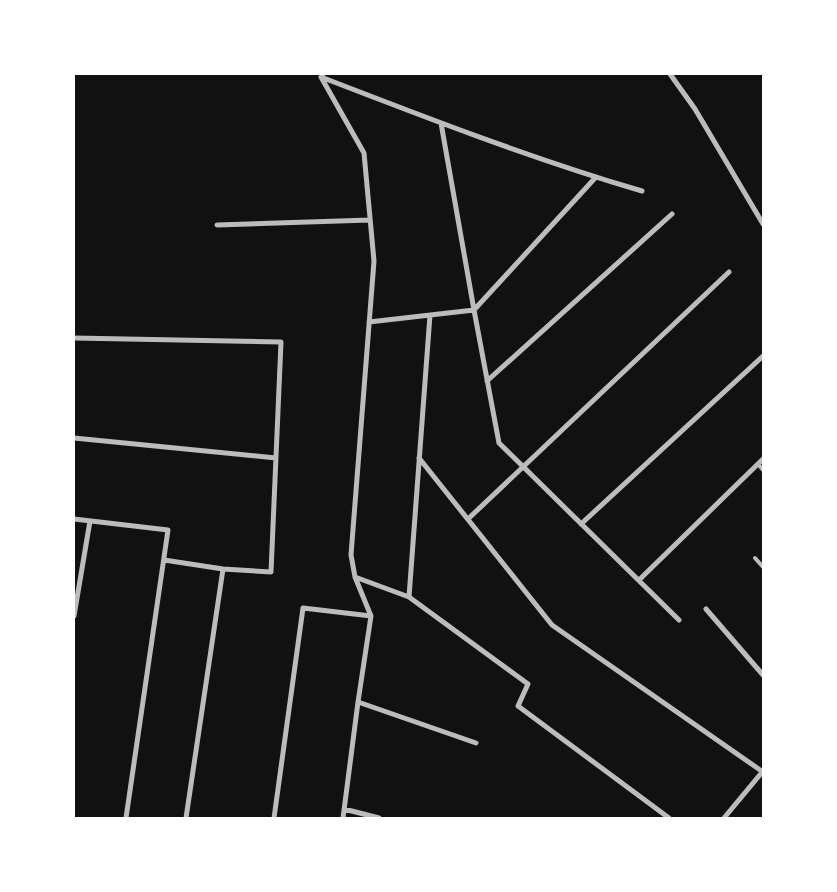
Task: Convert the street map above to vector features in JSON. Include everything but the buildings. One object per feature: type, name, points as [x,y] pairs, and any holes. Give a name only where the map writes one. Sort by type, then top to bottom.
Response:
[{"type":"street","points":[[670,74],[695,109],[763,224]]},
{"type":"street","points":[[322,75],[441,123],[642,191]]},
{"type":"street","points":[[322,75],[364,153],[374,261],[351,555],[355,577],[371,616],[343,818]]},
{"type":"street","points":[[441,123],[499,443],[679,620]]},
{"type":"street","points":[[369,322],[474,310],[596,177]]},
{"type":"street","points":[[487,381],[672,214]]},
{"type":"street","points":[[216,225],[370,220]]},
{"type":"street","points":[[468,519],[729,272]]},
{"type":"street","points":[[409,596],[430,315]]},
{"type":"street","points":[[74,338],[281,342],[271,572],[223,569],[164,560]]},
{"type":"street","points":[[581,524],[763,356]]},
{"type":"street","points":[[74,438],[276,458]]},
{"type":"street","points":[[419,458],[552,625],[763,772],[724,818]]},
{"type":"street","points":[[639,580],[763,459]]},
{"type":"street","points":[[74,519],[168,530],[126,818]]},
{"type":"street","points":[[74,616],[90,521]]},
{"type":"street","points":[[186,818],[223,569]]},
{"type":"street","points":[[355,577],[409,596],[528,684],[518,706],[669,818]]},
{"type":"street","points":[[274,818],[303,608],[371,616]]},
{"type":"street","points":[[706,609],[763,675]]},
{"type":"street","points":[[358,702],[476,743]]},
{"type":"street","points":[[344,809],[379,818]]},
{"type":"lane","points":[[758,464],[763,470]]},
{"type":"lane","points":[[755,558],[763,567]]}]
